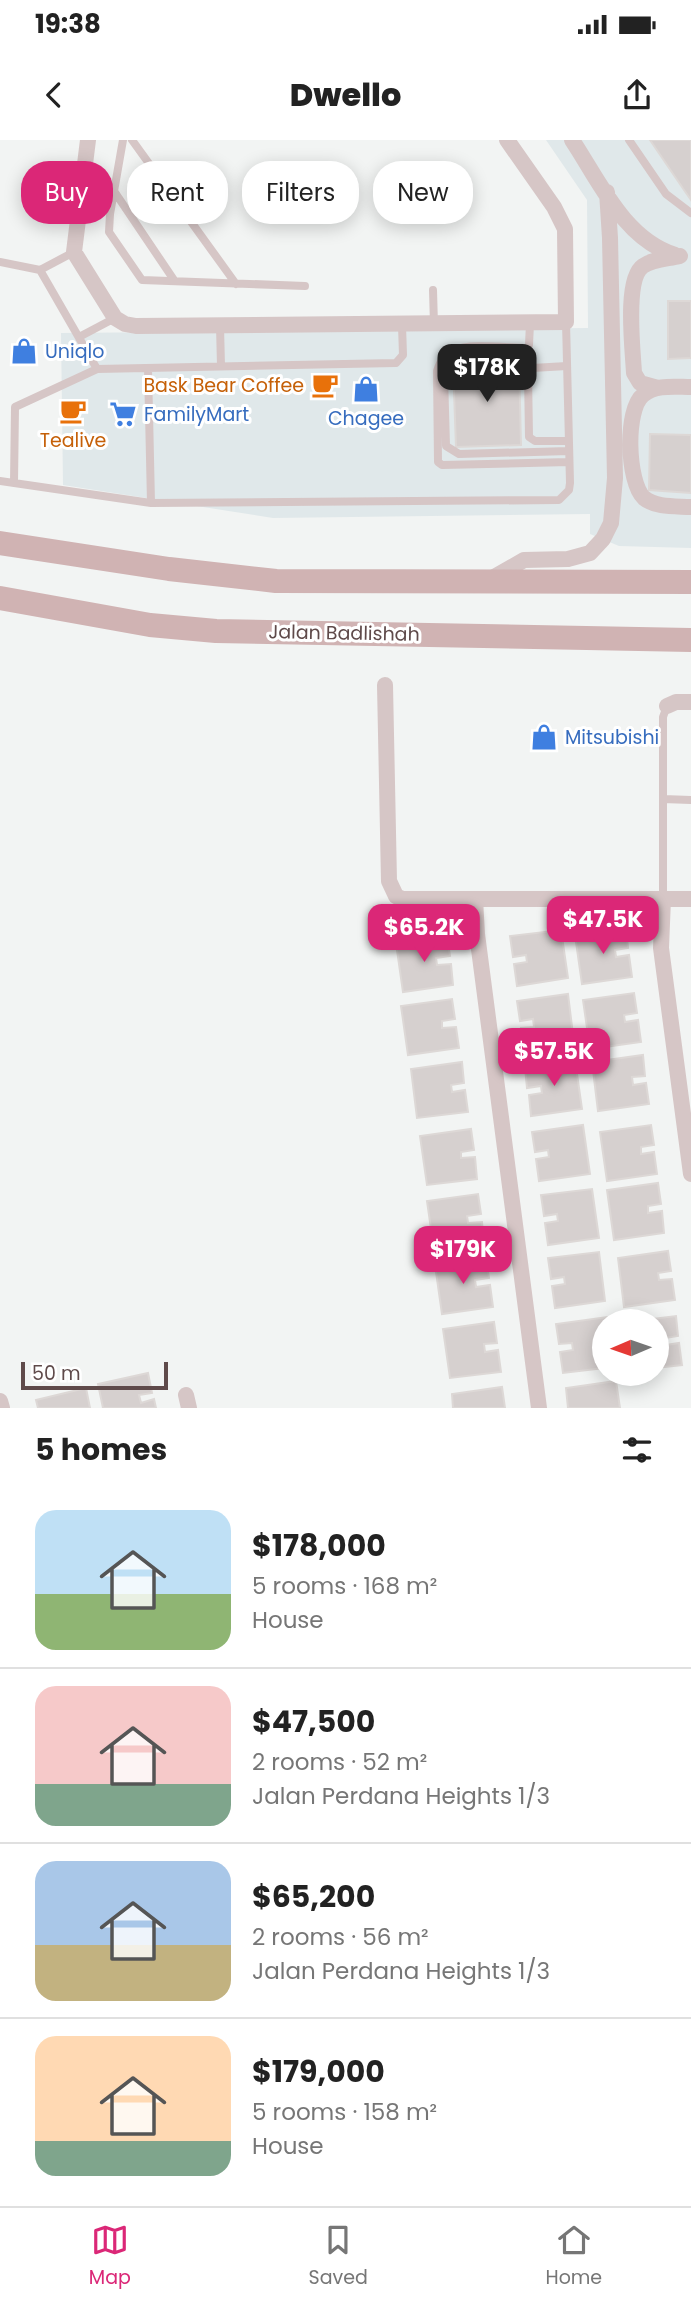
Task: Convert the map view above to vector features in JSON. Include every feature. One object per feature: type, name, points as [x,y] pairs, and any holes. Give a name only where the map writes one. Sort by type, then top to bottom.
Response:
[{"type":"main road","points":[[0,543],[169,569],[276,581],[691,582]]},
{"type":"main road","name":"Jalan Badlishah","points":[[0,598],[150,625],[216,631],[691,640]]},
{"type":"street","points":[[88,140],[74,252],[115,318],[125,324],[220,326],[566,322],[565,229],[554,206],[507,140]]},
{"type":"street","points":[[572,140],[639,236],[656,249],[686,257]]},
{"type":"street","points":[[484,582],[524,560],[568,559],[590,552],[603,539],[611,523],[615,478],[607,192]]},
{"type":"street","points":[[686,257],[642,266],[634,275],[634,373],[640,383],[658,388],[691,387]]},
{"type":"street","points":[[658,388],[640,397],[633,410],[632,474],[635,486],[645,499],[660,506],[691,507]]},
{"type":"street","points":[[615,478],[632,474]]},
{"type":"street","points":[[385,685],[391,890],[402,899],[691,899]]},
{"type":"street","points":[[667,706],[676,702],[691,702]]},
{"type":"street","points":[[475,899],[477,933],[539,1408]]},
{"type":"street","points":[[663,899],[661,948],[691,1174]]},
{"type":"street","points":[[0,1401],[2,1408]]},
{"type":"lane","points":[[122,140],[109,232],[142,280],[305,286]]},
{"type":"lane","points":[[132,140],[236,284]]},
{"type":"lane","points":[[629,140],[666,194],[691,213]]},
{"type":"lane","points":[[114,191],[174,280]]},
{"type":"lane","points":[[0,262],[40,270],[74,252]]},
{"type":"lane","points":[[40,270],[97,369]]},
{"type":"lane","points":[[433,290],[434,325]]},
{"type":"lane","points":[[79,337],[115,318]]},
{"type":"lane","points":[[0,481],[151,503],[552,500],[565,496],[569,490],[566,322]]},
{"type":"lane","points":[[530,323],[530,345],[527,348],[457,348],[445,355],[440,362],[437,371],[438,462],[442,465],[569,462]]},
{"type":"lane","points":[[14,483],[15,407],[97,369],[396,363],[403,355],[402,325]]},
{"type":"lane","points":[[220,326],[221,366]]},
{"type":"lane","points":[[509,348],[506,357],[459,359],[446,369],[446,446],[459,454],[569,451]]},
{"type":"lane","points":[[567,366],[532,368],[528,373],[529,437],[535,441],[569,440]]},
{"type":"lane","points":[[148,368],[151,503]]},
{"type":"lane","points":[[663,899],[663,717],[667,706]]},
{"type":"lane","points":[[663,799],[691,800]]},
{"type":"shaded area","points":[[546,140],[691,140],[691,548],[619,546],[590,534],[590,514],[273,518],[63,485],[61,333],[588,328],[587,200]]},
{"type":"building","points":[[650,140],[691,140],[691,200],[684,190]]},
{"type":"building","points":[[668,301],[691,301],[691,358],[668,359]]},
{"type":"building","points":[[519,362],[521,445],[456,447],[453,364]]},
{"type":"building","points":[[650,434],[691,435],[691,493],[649,490]]},
{"type":"building","points":[[626,928],[628,948],[615,950],[616,957],[629,955],[632,977],[582,984],[575,935]]},
{"type":"building","points":[[561,930],[568,978],[517,986],[514,964],[527,962],[526,955],[513,957],[510,936]]},
{"type":"building","points":[[447,936],[450,956],[436,958],[437,965],[451,964],[453,985],[403,992],[396,943]]},
{"type":"building","points":[[634,993],[637,1013],[624,1015],[625,1022],[638,1020],[641,1042],[590,1049],[583,1000]]},
{"type":"building","points":[[568,994],[574,1043],[524,1050],[521,1028],[534,1027],[533,1019],[520,1021],[517,1001]]},
{"type":"building","points":[[452,999],[455,1019],[442,1021],[442,1028],[456,1027],[459,1048],[408,1055],[401,1006]]},
{"type":"building","points":[[643,1055],[645,1076],[632,1077],[633,1085],[646,1083],[649,1104],[598,1111],[592,1062]]},
{"type":"building","points":[[575,1060],[582,1109],[531,1116],[529,1095],[542,1093],[541,1086],[527,1088],[525,1067]]},
{"type":"building","points":[[462,1062],[464,1083],[451,1085],[452,1092],[465,1090],[468,1112],[417,1118],[411,1069]]},
{"type":"building","points":[[583,1125],[590,1174],[539,1181],[536,1159],[549,1157],[548,1150],[535,1152],[532,1132]]},
{"type":"building","points":[[651,1125],[654,1145],[641,1147],[641,1154],[654,1152],[657,1174],[607,1181],[600,1132]]},
{"type":"building","points":[[471,1129],[474,1150],[461,1152],[461,1158],[475,1157],[477,1179],[427,1185],[420,1136]]},
{"type":"building","points":[[658,1183],[661,1204],[648,1206],[648,1213],[662,1211],[664,1233],[614,1240],[607,1190]]},
{"type":"building","points":[[592,1189],[599,1238],[548,1245],[545,1223],[558,1221],[557,1214],[544,1216],[541,1195]]},
{"type":"building","points":[[478,1194],[481,1214],[467,1216],[468,1223],[482,1222],[484,1243],[434,1250],[427,1201]]},
{"type":"building","points":[[668,1251],[671,1271],[658,1273],[659,1280],[672,1279],[675,1300],[624,1307],[618,1258]]},
{"type":"building","points":[[599,1252],[605,1301],[555,1308],[552,1286],[565,1284],[564,1277],[551,1279],[548,1258]]},
{"type":"building","points":[[486,1257],[489,1278],[475,1280],[476,1287],[490,1285],[493,1307],[442,1314],[435,1265]]},
{"type":"building","points":[[676,1316],[678,1336],[669,1337],[669,1317]]},
{"type":"building","points":[[592,1319],[592,1369],[563,1373],[560,1352],[573,1350],[572,1343],[559,1344],[556,1324]]},
{"type":"building","points":[[494,1322],[497,1343],[484,1344],[485,1352],[498,1350],[501,1372],[450,1378],[443,1329]]},
{"type":"building","points":[[679,1343],[682,1365],[669,1366],[669,1345]]},
{"type":"building","points":[[148,1373],[152,1393],[139,1395],[141,1403],[154,1399],[156,1408],[103,1408],[98,1384]]},
{"type":"building","points":[[592,1384],[617,1386],[620,1408],[568,1408],[566,1388]]},
{"type":"building","points":[[502,1387],[505,1408],[453,1408],[452,1394]]},
{"type":"building","points":[[86,1388],[90,1408],[38,1408],[36,1400]]},
{"type":"place","name":"Uniqlo","points":[[24,351]]},
{"type":"place","name":"Bask Bear Coffee","points":[[325,385]]},
{"type":"place","name":"Chagee","points":[[366,389]]},
{"type":"place","name":"Tealive","points":[[73,411]]},
{"type":"place","name":"FamilyMart","points":[[123,414]]},
{"type":"place","name":"Mitsubishi","points":[[544,737]]}]
